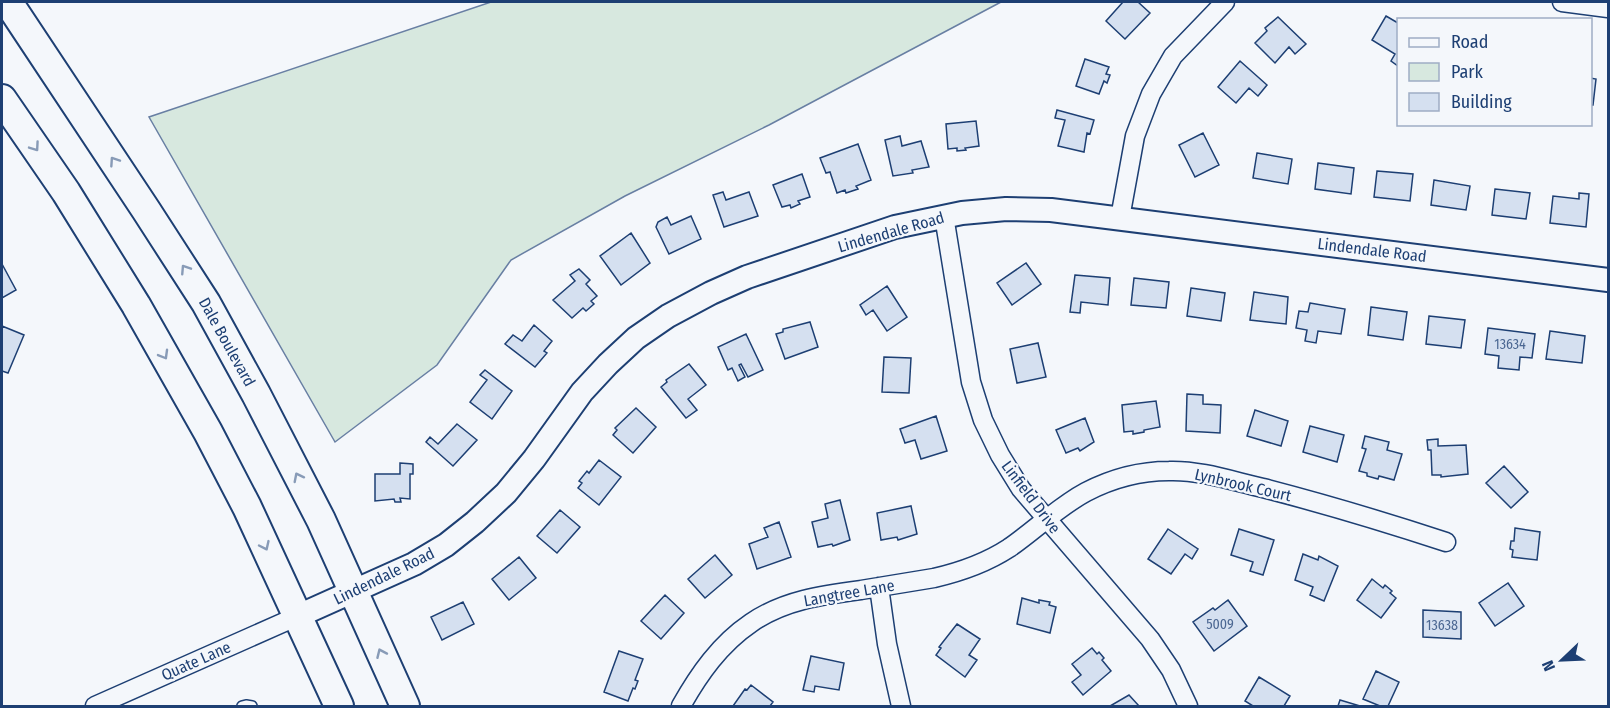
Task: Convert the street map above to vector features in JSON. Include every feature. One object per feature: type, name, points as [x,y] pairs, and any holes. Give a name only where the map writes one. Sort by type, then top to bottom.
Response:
[{"type":"main road","name":"Dale Boulevard","points":[[8,2],[206,303],[321,520],[405,706]]},
{"type":"main road","points":[[2,99],[66,192],[136,305],[208,432],[247,507],[339,706]]},
{"type":"street","points":[[1120,218],[1136,136],[1151,94],[1173,56],[1225,2]]},
{"type":"street","points":[[1562,2],[1608,8]]},
{"type":"street","name":"Lindendale Road","points":[[298,616],[414,564],[446,545],[475,522],[506,493],[534,459],[582,392],[608,364],[636,338],[668,316],[747,277],[895,227],[944,216],[1006,209],[1051,210],[1608,280]]},
{"type":"street","name":"Linfield Drive","points":[[944,216],[971,382],[980,410],[1000,456],[1021,489],[1046,520],[1150,639],[1171,670],[1188,706]]},
{"type":"street","name":"Lynbrook Court","points":[[1046,520],[1072,501],[1110,482],[1138,474],[1168,471],[1198,472],[1333,506],[1446,542]]},
{"type":"street","name":"Langtree Lane","points":[[681,706],[712,658],[729,640],[751,623],[787,604],[815,597],[952,574],[981,564],[1008,548],[1046,520]]},
{"type":"street","points":[[879,587],[887,644],[901,706]]},
{"type":"street","name":"Quate Lane","points":[[95,706],[124,696],[298,616]]},
{"type":"lane","points":[[242,706],[252,706]]},
{"type":"green space","points":[[491,2],[1001,2],[769,125],[625,196],[511,260],[437,365],[335,442],[149,117]]},
{"type":"building","points":[[1123,2],[1138,2],[1150,13],[1125,39],[1106,21]]},
{"type":"building","points":[[1386,16],[1397,22],[1397,65],[1391,61],[1395,54],[1372,40]]},
{"type":"building","points":[[1278,17],[1306,44],[1295,54],[1289,47],[1275,63],[1255,43],[1267,31],[1265,28]]},
{"type":"building","points":[[1085,59],[1109,67],[1106,74],[1110,75],[1107,83],[1104,81],[1099,94],[1076,86]]},
{"type":"building","points":[[1240,61],[1267,85],[1258,96],[1249,88],[1236,103],[1218,87]]},
{"type":"building","points":[[1592,78],[1596,79],[1592,105]]},
{"type":"building","points":[[1057,110],[1094,120],[1090,134],[1087,133],[1084,152],[1058,146],[1065,120],[1055,118]]},
{"type":"building","points":[[976,121],[979,146],[957,151],[957,148],[948,149],[946,124]]},
{"type":"building","points":[[1203,133],[1219,165],[1195,177],[1179,145]]},
{"type":"building","points":[[900,136],[902,146],[921,141],[929,167],[912,170],[913,173],[893,176],[885,140]]},
{"type":"building","points":[[858,144],[871,180],[856,186],[858,189],[837,193],[830,172],[826,173],[820,158]]},
{"type":"building","points":[[1257,153],[1292,159],[1288,184],[1253,178]]},
{"type":"building","points":[[1318,163],[1354,168],[1351,194],[1315,189]]},
{"type":"building","points":[[1377,171],[1413,174],[1410,201],[1374,197]]},
{"type":"building","points":[[802,174],[810,197],[798,201],[800,204],[791,208],[790,205],[782,207],[773,185]]},
{"type":"building","points":[[1434,180],[1470,186],[1466,210],[1431,205]]},
{"type":"building","points":[[1495,189],[1530,193],[1526,219],[1492,215]]},
{"type":"building","points":[[723,192],[726,200],[749,192],[758,216],[724,227],[713,195]]},
{"type":"building","points":[[1579,193],[1589,194],[1586,227],[1550,223],[1553,196],[1579,199]]},
{"type":"building","points":[[691,216],[701,239],[669,254],[656,227],[658,222],[667,217],[671,225]]},
{"type":"building","points":[[631,233],[650,263],[621,285],[600,256]]},
{"type":"building","points":[[1026,263],[1041,284],[1012,305],[997,283]]},
{"type":"building","points":[[2,264],[16,290],[2,298]]},
{"type":"building","points":[[579,269],[590,280],[586,284],[597,296],[591,301],[594,304],[586,311],[583,308],[572,318],[553,300],[575,281],[570,275]]},
{"type":"building","points":[[1075,275],[1110,278],[1108,305],[1081,302],[1080,313],[1070,312]]},
{"type":"building","points":[[1134,278],[1169,282],[1166,308],[1131,305]]},
{"type":"building","points":[[887,286],[907,317],[887,331],[873,310],[866,315],[860,305]]},
{"type":"building","points":[[1191,288],[1225,293],[1221,321],[1187,316]]},
{"type":"building","points":[[1254,292],[1288,297],[1286,324],[1250,320]]},
{"type":"building","points":[[1310,303],[1345,309],[1341,334],[1318,331],[1316,343],[1305,341],[1307,330],[1296,328],[1299,311],[1308,312]]},
{"type":"building","points":[[1371,307],[1407,312],[1403,340],[1368,335]]},
{"type":"building","points":[[1429,316],[1465,320],[1461,348],[1426,344]]},
{"type":"building","points":[[810,322],[818,347],[785,359],[776,334],[783,332],[783,329]]},
{"type":"building","points":[[534,325],[552,341],[544,351],[547,353],[535,367],[505,344],[513,335],[522,341]]},
{"type":"building","points":[[2,326],[24,335],[8,373],[2,371]]},
{"type":"building","points":[[1488,328],[1535,334],[1532,358],[1520,357],[1519,370],[1498,368],[1499,356],[1485,354]]},
{"type":"building","points":[[1550,331],[1585,336],[1582,363],[1546,359]]},
{"type":"building","points":[[746,334],[763,370],[748,377],[741,364],[739,365],[745,377],[738,381],[732,368],[728,370],[718,347]]},
{"type":"building","points":[[1038,343],[1046,377],[1017,383],[1010,349]]},
{"type":"building","points":[[884,357],[911,358],[909,393],[882,392]]},
{"type":"building","points":[[689,364],[706,385],[688,399],[697,410],[686,418],[661,387],[667,382],[666,380]]},
{"type":"building","points":[[485,370],[512,391],[492,419],[470,402],[487,380],[480,375]]},
{"type":"building","points":[[1187,394],[1203,395],[1203,404],[1221,405],[1220,433],[1186,431]]},
{"type":"building","points":[[1156,401],[1160,427],[1133,434],[1133,431],[1124,432],[1122,405]]},
{"type":"building","points":[[636,408],[656,427],[633,453],[613,435],[617,430],[615,428]]},
{"type":"building","points":[[1255,410],[1288,421],[1281,446],[1247,436]]},
{"type":"building","points":[[936,416],[947,451],[921,459],[915,440],[905,443],[900,429]]},
{"type":"building","points":[[1085,418],[1094,442],[1080,451],[1078,448],[1066,453],[1056,430]]},
{"type":"building","points":[[457,424],[477,440],[453,466],[426,442],[430,437],[438,444]]},
{"type":"building","points":[[1310,426],[1344,435],[1337,462],[1303,452]]},
{"type":"building","points":[[1365,436],[1389,442],[1387,450],[1402,454],[1394,480],[1379,476],[1378,479],[1359,471],[1366,449],[1362,448]]},
{"type":"building","points":[[1438,439],[1438,446],[1466,445],[1468,474],[1441,477],[1441,475],[1432,475],[1431,450],[1428,450],[1427,440]]},
{"type":"building","points":[[599,460],[621,477],[599,505],[578,488],[582,483],[579,481]]},
{"type":"building","points":[[400,463],[413,464],[413,474],[410,474],[410,499],[400,498],[401,502],[395,502],[394,499],[375,501],[375,474],[400,474]]},
{"type":"building","points":[[1504,466],[1528,492],[1511,508],[1486,483]]},
{"type":"building","points":[[840,500],[850,540],[833,546],[832,544],[818,547],[812,522],[828,518],[825,504]]},
{"type":"building","points":[[911,506],[917,534],[898,540],[897,537],[881,540],[877,513]]},
{"type":"building","points":[[560,510],[580,527],[557,553],[537,536]]},
{"type":"building","points":[[779,522],[791,557],[757,569],[749,544],[768,537],[764,528]]},
{"type":"building","points":[[1515,528],[1540,532],[1537,560],[1512,557],[1513,550],[1510,549],[1511,541],[1514,541]]},
{"type":"building","points":[[1168,529],[1198,549],[1192,559],[1185,554],[1171,574],[1148,559]]},
{"type":"building","points":[[1239,529],[1274,540],[1263,575],[1250,571],[1253,562],[1231,555]]},
{"type":"building","points":[[1303,554],[1318,560],[1319,556],[1338,566],[1324,601],[1310,595],[1313,587],[1295,580]]},
{"type":"building","points":[[715,555],[732,575],[705,598],[688,579]]},
{"type":"building","points":[[519,557],[536,578],[509,600],[492,579]]},
{"type":"building","points":[[1372,579],[1383,588],[1385,585],[1396,598],[1381,618],[1357,600]]},
{"type":"building","points":[[1508,583],[1524,606],[1495,626],[1479,603]]},
{"type":"building","points":[[665,595],[684,613],[661,639],[641,621]]},
{"type":"building","points":[[1022,598],[1039,603],[1039,600],[1050,602],[1049,605],[1056,607],[1050,633],[1017,624]]},
{"type":"building","points":[[1228,600],[1247,626],[1214,651],[1193,622]]},
{"type":"building","points":[[463,602],[474,624],[442,640],[431,617]]},
{"type":"building","points":[[1423,610],[1461,612],[1461,639],[1423,637]]},
{"type":"building","points":[[957,624],[980,639],[969,655],[977,660],[965,677],[936,655],[941,648],[939,647]]},
{"type":"building","points":[[1092,648],[1104,658],[1102,660],[1111,671],[1083,695],[1072,682],[1081,675],[1072,664]]},
{"type":"building","points":[[619,651],[643,659],[635,680],[638,681],[628,701],[604,692]]},
{"type":"building","points":[[811,656],[844,663],[839,690],[815,686],[814,692],[803,690]]},
{"type":"building","points":[[1376,671],[1399,682],[1388,706],[1380,706],[1363,699]]},
{"type":"building","points":[[1259,677],[1290,696],[1284,706],[1253,706],[1245,701]]},
{"type":"building","points":[[751,685],[773,702],[770,706],[733,706],[745,689],[747,690]]},
{"type":"building","points":[[1129,695],[1139,706],[1110,706]]},
{"type":"building","points":[[1340,700],[1360,706],[1338,706]]}]
